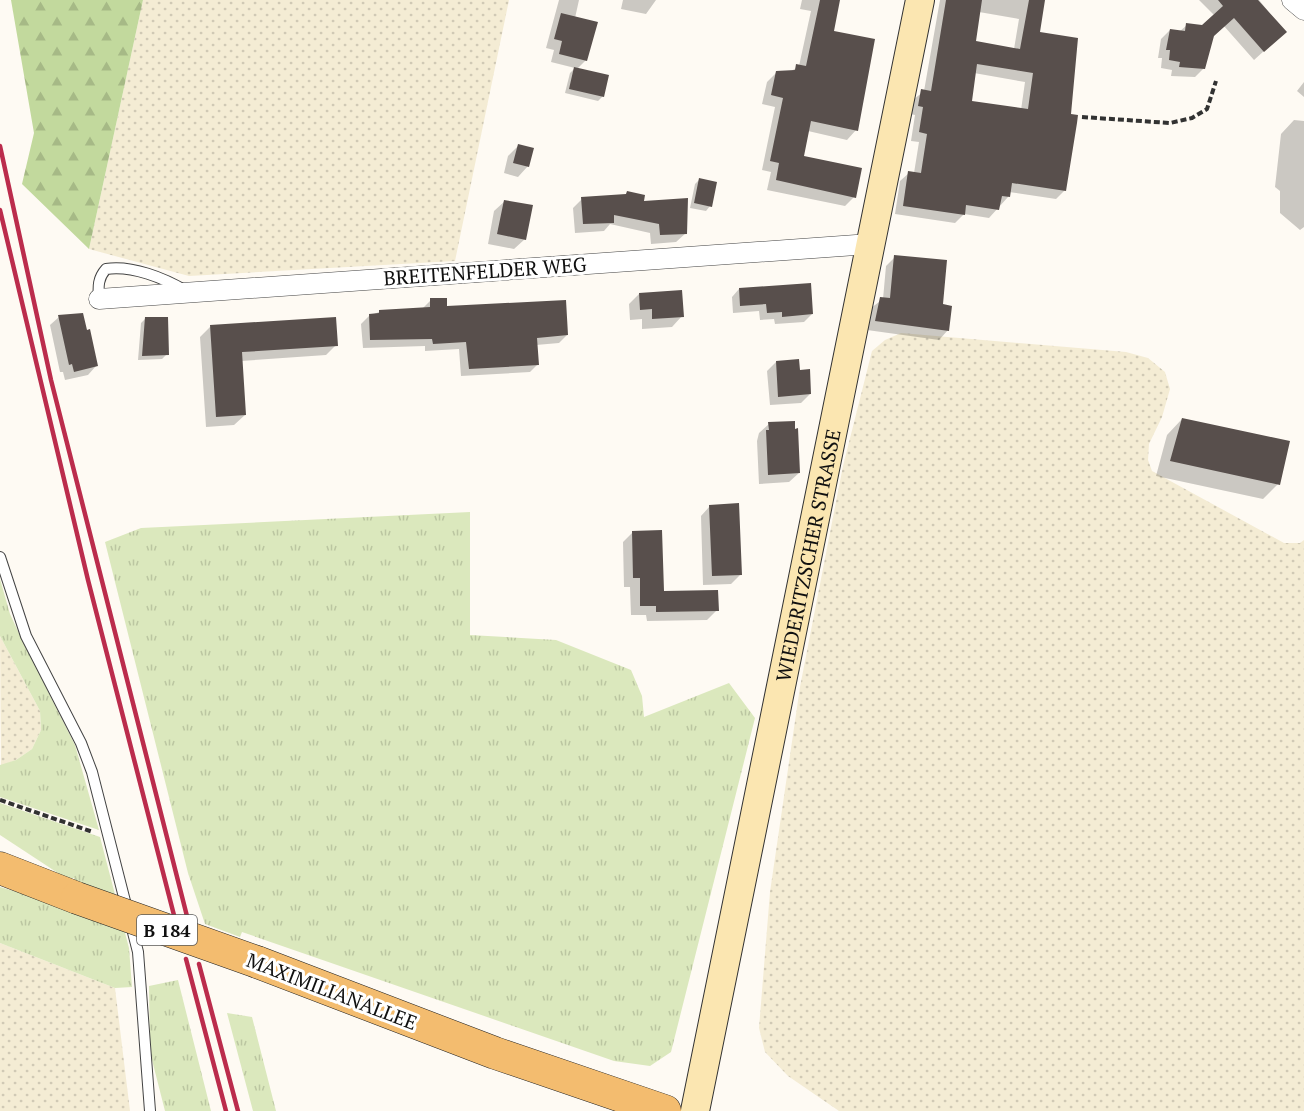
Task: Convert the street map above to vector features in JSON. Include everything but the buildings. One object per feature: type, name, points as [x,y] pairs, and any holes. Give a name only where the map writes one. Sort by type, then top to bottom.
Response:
[{"type":"main road","name":"MAXIMILIANALLEE","points":[[0,868],[257,962],[495,1053],[665,1111]]},
{"type":"street","name":"WIEDERITZSCHER STRASSE","points":[[695,1111],[920,0]]},
{"type":"street","points":[[1292,0],[1304,10]]},
{"type":"street","name":"BREITENFELDER WEG","points":[[99,299],[870,244]]},
{"type":"lane","points":[[99,299],[98,284],[101,275],[106,268],[116,267],[127,268],[175,284],[189,292]]},
{"type":"lane","points":[[0,558],[26,636],[81,743],[92,772],[138,952],[150,1111]]},
{"type":"path","points":[[1082,117],[1170,123],[1183,120],[1201,114],[1207,109],[1216,81]]},
{"type":"path","points":[[0,800],[100,834],[108,833]]},
{"type":"shaded area","points":[[143,0],[509,0],[455,261],[189,276],[89,249]]},
{"type":"shaded area","points":[[901,333],[1126,352],[1148,358],[1165,372],[1170,389],[1162,417],[1149,444],[1148,460],[1152,471],[1284,543],[1300,543],[1304,540],[1304,1111],[839,1111],[788,1076],[765,1052],[759,1028],[770,892],[800,687],[843,466],[872,351],[885,340]]},
{"type":"shaded area","points":[[0,636],[40,711],[41,730],[32,749],[16,760],[1,766]]},
{"type":"shaded area","points":[[0,943],[115,988],[130,1111],[0,1111]]},
{"type":"green space","points":[[11,0],[143,0],[89,249],[22,184],[34,133]]},
{"type":"green space","points":[[470,512],[470,635],[556,640],[631,670],[642,696],[644,717],[729,683],[755,718],[671,1052],[650,1066],[614,1061],[242,932],[240,937],[205,924],[188,873],[105,542],[141,528]]},
{"type":"green space","points":[[0,579],[10,614],[75,745],[99,830],[0,797],[0,765],[16,760],[32,749],[41,730],[40,711],[0,636]]},
{"type":"green space","points":[[0,803],[100,837],[129,948],[132,987],[115,988],[0,943],[0,887],[79,910],[74,878],[67,879],[0,835]]},
{"type":"green space","points":[[178,980],[211,1111],[165,1111],[150,1052],[149,986]]},
{"type":"green space","points":[[227,1013],[252,1017],[276,1111],[253,1111]]},
{"type":"railway","points":[[0,146],[51,380],[190,928]]},
{"type":"railway","points":[[0,210],[88,580],[176,923]]},
{"type":"railway","points":[[186,959],[226,1111]]},
{"type":"railway","points":[[199,964],[238,1111]]}]
